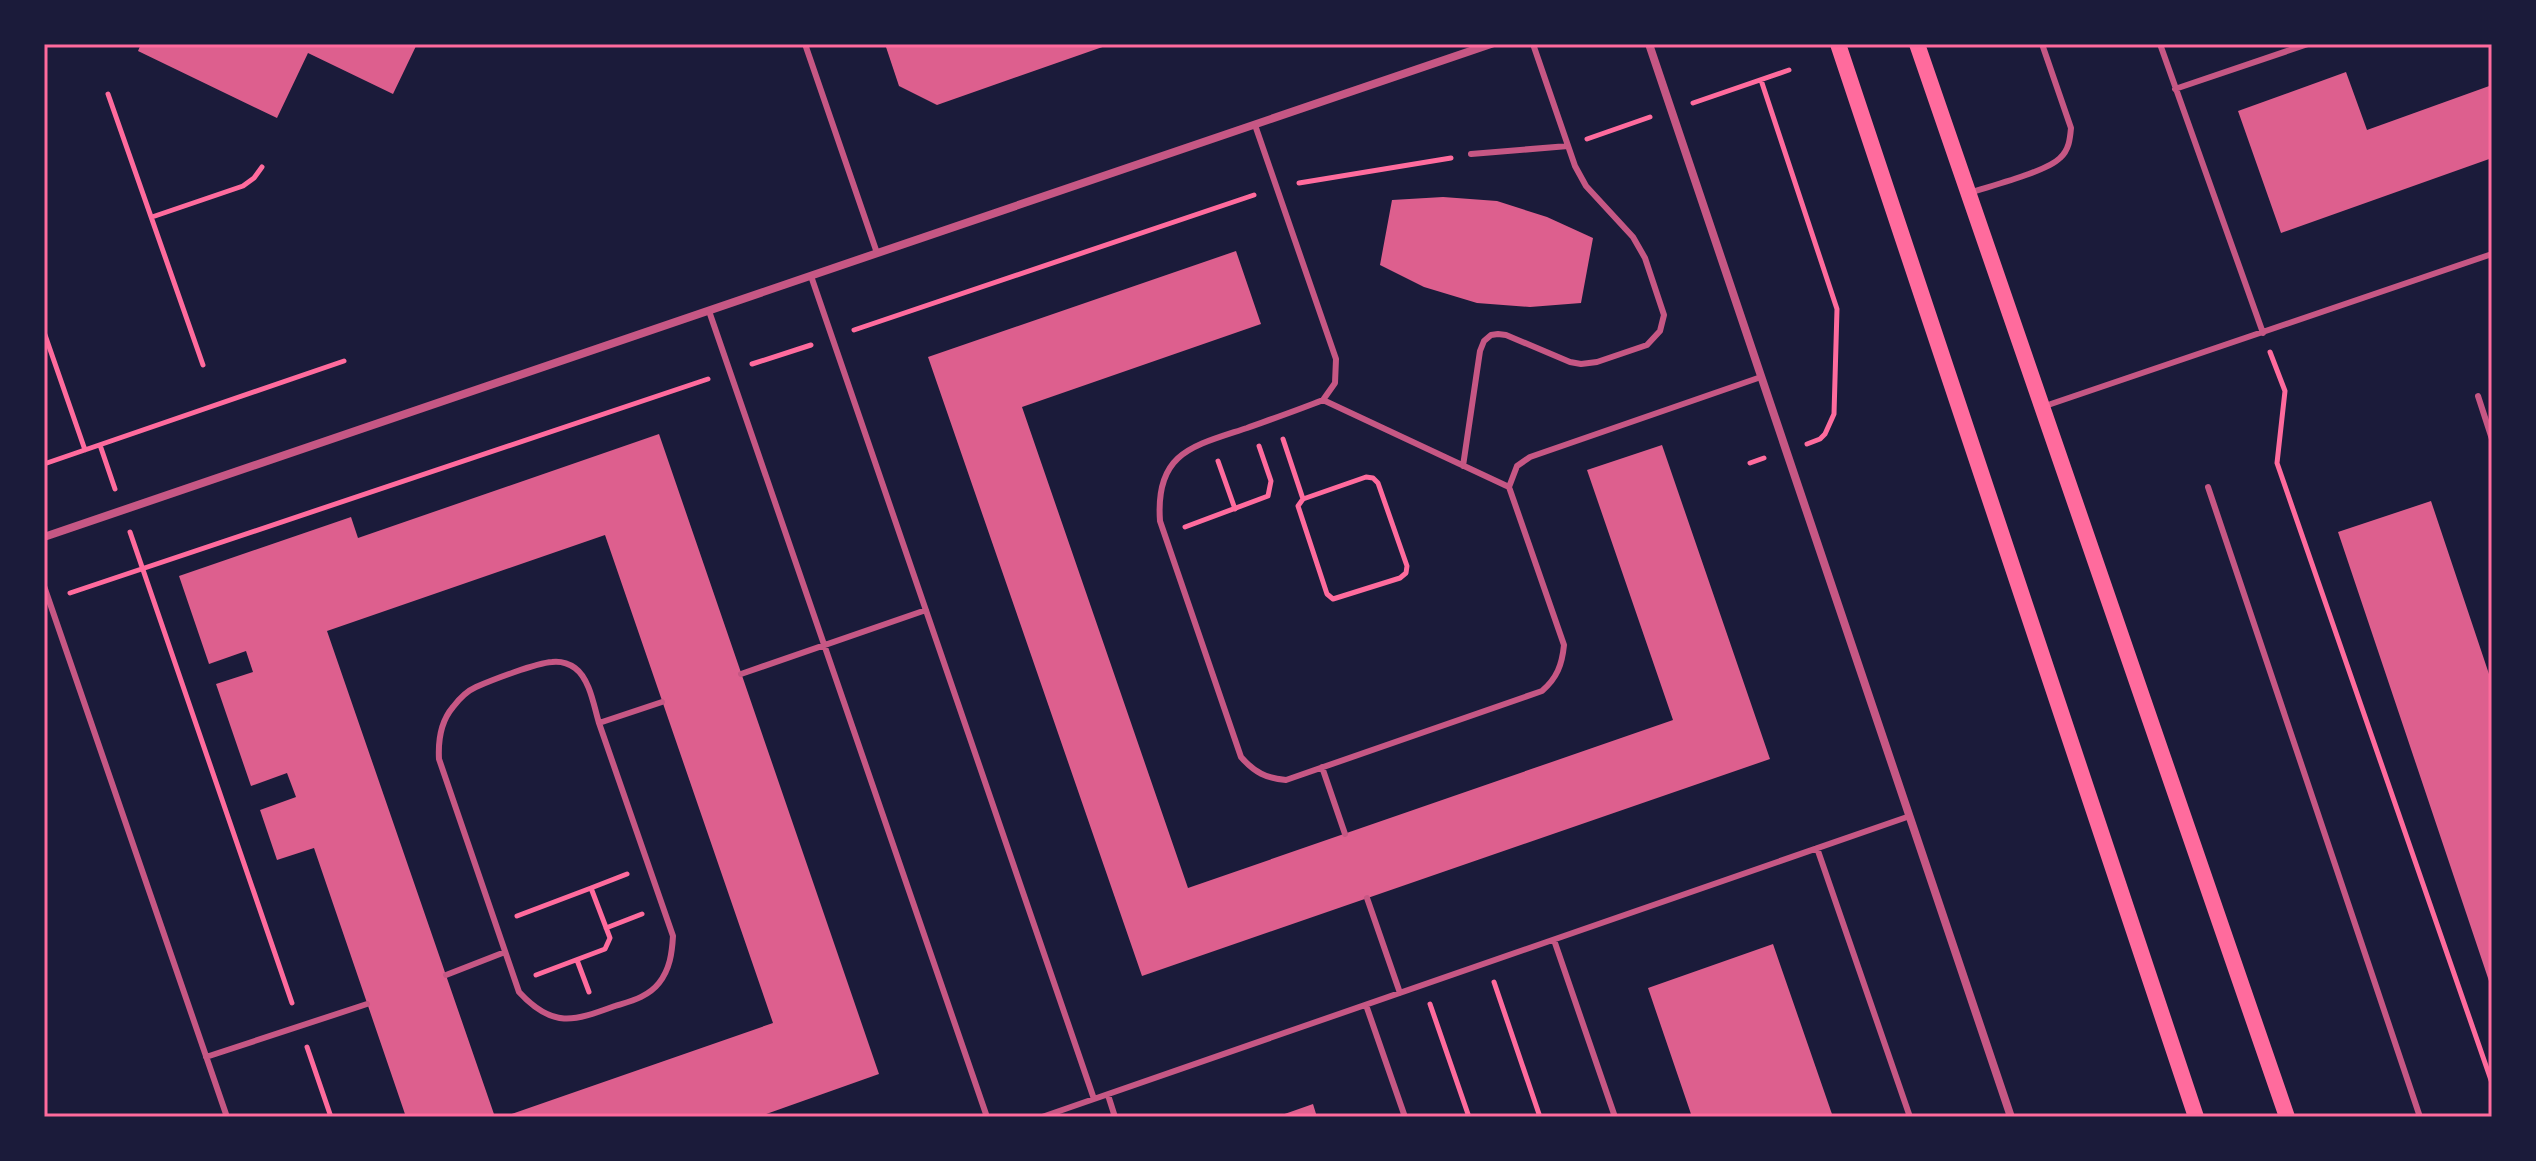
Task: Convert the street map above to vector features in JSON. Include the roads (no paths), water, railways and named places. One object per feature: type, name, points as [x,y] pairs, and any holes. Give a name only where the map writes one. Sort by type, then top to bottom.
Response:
[{"type":"main road","points":[[1838,44],[2196,1117]]},
{"type":"main road","points":[[1917,44],[2287,1117]]},
{"type":"street","points":[[44,537],[1491,44]]},
{"type":"street","points":[[1649,44],[2011,1117]]},
{"type":"lane","points":[[805,44],[877,253]]},
{"type":"lane","points":[[1463,466],[1480,351],[1491,335],[1506,335],[1559,359],[1581,364],[1597,362],[1647,345],[1660,331],[1664,315],[1639,246],[1586,186],[1568,146],[1533,44]]},
{"type":"lane","points":[[1969,193],[2050,165],[2066,151],[2071,128],[2042,44]]},
{"type":"lane","points":[[2160,44],[2263,333]]},
{"type":"lane","points":[[2175,89],[2308,44]]},
{"type":"lane","points":[[1255,125],[1336,359],[1335,383],[1323,400],[1190,447],[1168,471],[1159,504],[1160,521],[1241,757],[1259,774],[1286,780],[1542,691],[1558,673],[1563,662],[1564,645],[1509,487],[1517,466],[1530,457],[1761,377]]},
{"type":"lane","points":[[1471,154],[1568,146]]},
{"type":"lane","points":[[2042,407],[2492,254]]},
{"type":"lane","points":[[811,276],[1094,1099]]},
{"type":"lane","points":[[709,311],[987,1117]]},
{"type":"lane","points":[[2478,396],[2492,439]]},
{"type":"lane","points":[[1323,400],[1509,487]]},
{"type":"lane","points":[[2208,487],[2420,1117]]},
{"type":"lane","points":[[44,586],[227,1117]]},
{"type":"lane","points":[[741,674],[926,610]]},
{"type":"lane","points":[[549,662],[563,662],[582,674],[673,936],[672,955],[667,971],[658,984],[642,997],[577,1019],[550,1015],[529,1003],[519,992],[505,952],[439,759],[438,745],[447,715],[465,694],[476,687],[549,662]]},
{"type":"lane","points":[[599,723],[662,702]]},
{"type":"lane","points":[[1322,767],[1345,834]]},
{"type":"lane","points":[[1042,1117],[1910,816]]},
{"type":"lane","points":[[1817,848],[1910,1117]]},
{"type":"lane","points":[[1367,898],[1400,993]]},
{"type":"lane","points":[[1554,940],[1615,1117]]},
{"type":"lane","points":[[446,975],[505,952]]},
{"type":"lane","points":[[206,1057],[367,1004]]},
{"type":"lane","points":[[1366,1005],[1405,1117]]},
{"type":"lane","points":[[1108,1095],[1115,1117]]}]
